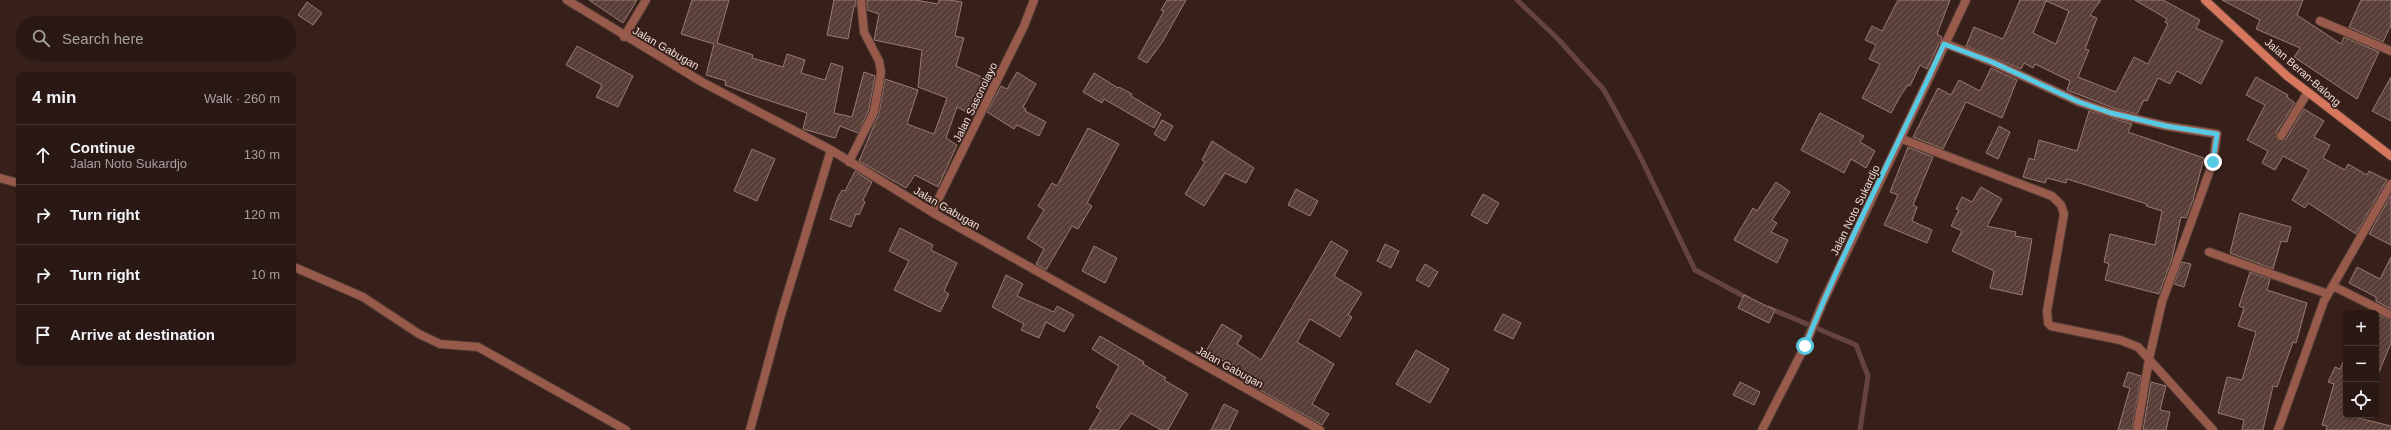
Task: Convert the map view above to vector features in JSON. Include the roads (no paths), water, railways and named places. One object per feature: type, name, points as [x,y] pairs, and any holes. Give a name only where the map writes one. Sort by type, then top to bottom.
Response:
[{"type":"main road","name":"Jalan Beran-Balong","points":[[2205,0],[2308,92],[2391,156]]},
{"type":"street","name":"Jalan Gabugan","points":[[567,0],[624,37],[702,82],[831,150],[932,212],[1320,430]]},
{"type":"street","points":[[624,37],[646,0]]},
{"type":"street","points":[[849,162],[874,112],[881,72],[879,61],[864,32],[861,0]]},
{"type":"street","name":"Jalan Sasonolayo","points":[[932,212],[1024,26],[1034,0]]},
{"type":"street","name":"Jalan Noto Sukardjo","points":[[1762,430],[1805,346],[1823,302],[1902,139],[1944,44],[1966,0]]},
{"type":"street","points":[[2320,21],[2391,51]]},
{"type":"street","points":[[1944,44],[1992,62],[2079,102],[2111,113],[2166,126],[2217,134],[2213,162],[2162,302],[2149,359],[2137,430]]},
{"type":"street","points":[[2281,136],[2308,92]]},
{"type":"street","points":[[1902,139],[2052,196],[2061,205],[2064,214],[2047,311],[2048,323],[2051,326],[2131,343],[2149,359],[2213,430]]},
{"type":"street","points":[[750,430],[781,315],[831,150]]},
{"type":"street","points":[[0,178],[16,182]]},
{"type":"street","points":[[2278,430],[2328,294],[2391,184]]},
{"type":"street","points":[[2209,252],[2328,294]]},
{"type":"street","points":[[296,268],[363,297],[419,334],[440,344],[478,347],[626,430]]},
{"type":"street","points":[[2333,286],[2391,315]]},
{"type":"waterway","points":[[1517,0],[1557,38],[1604,90],[1638,152],[1695,270],[1749,299]]},
{"type":"waterway","points":[[1769,308],[1856,345],[1868,376],[1860,430]]}]
